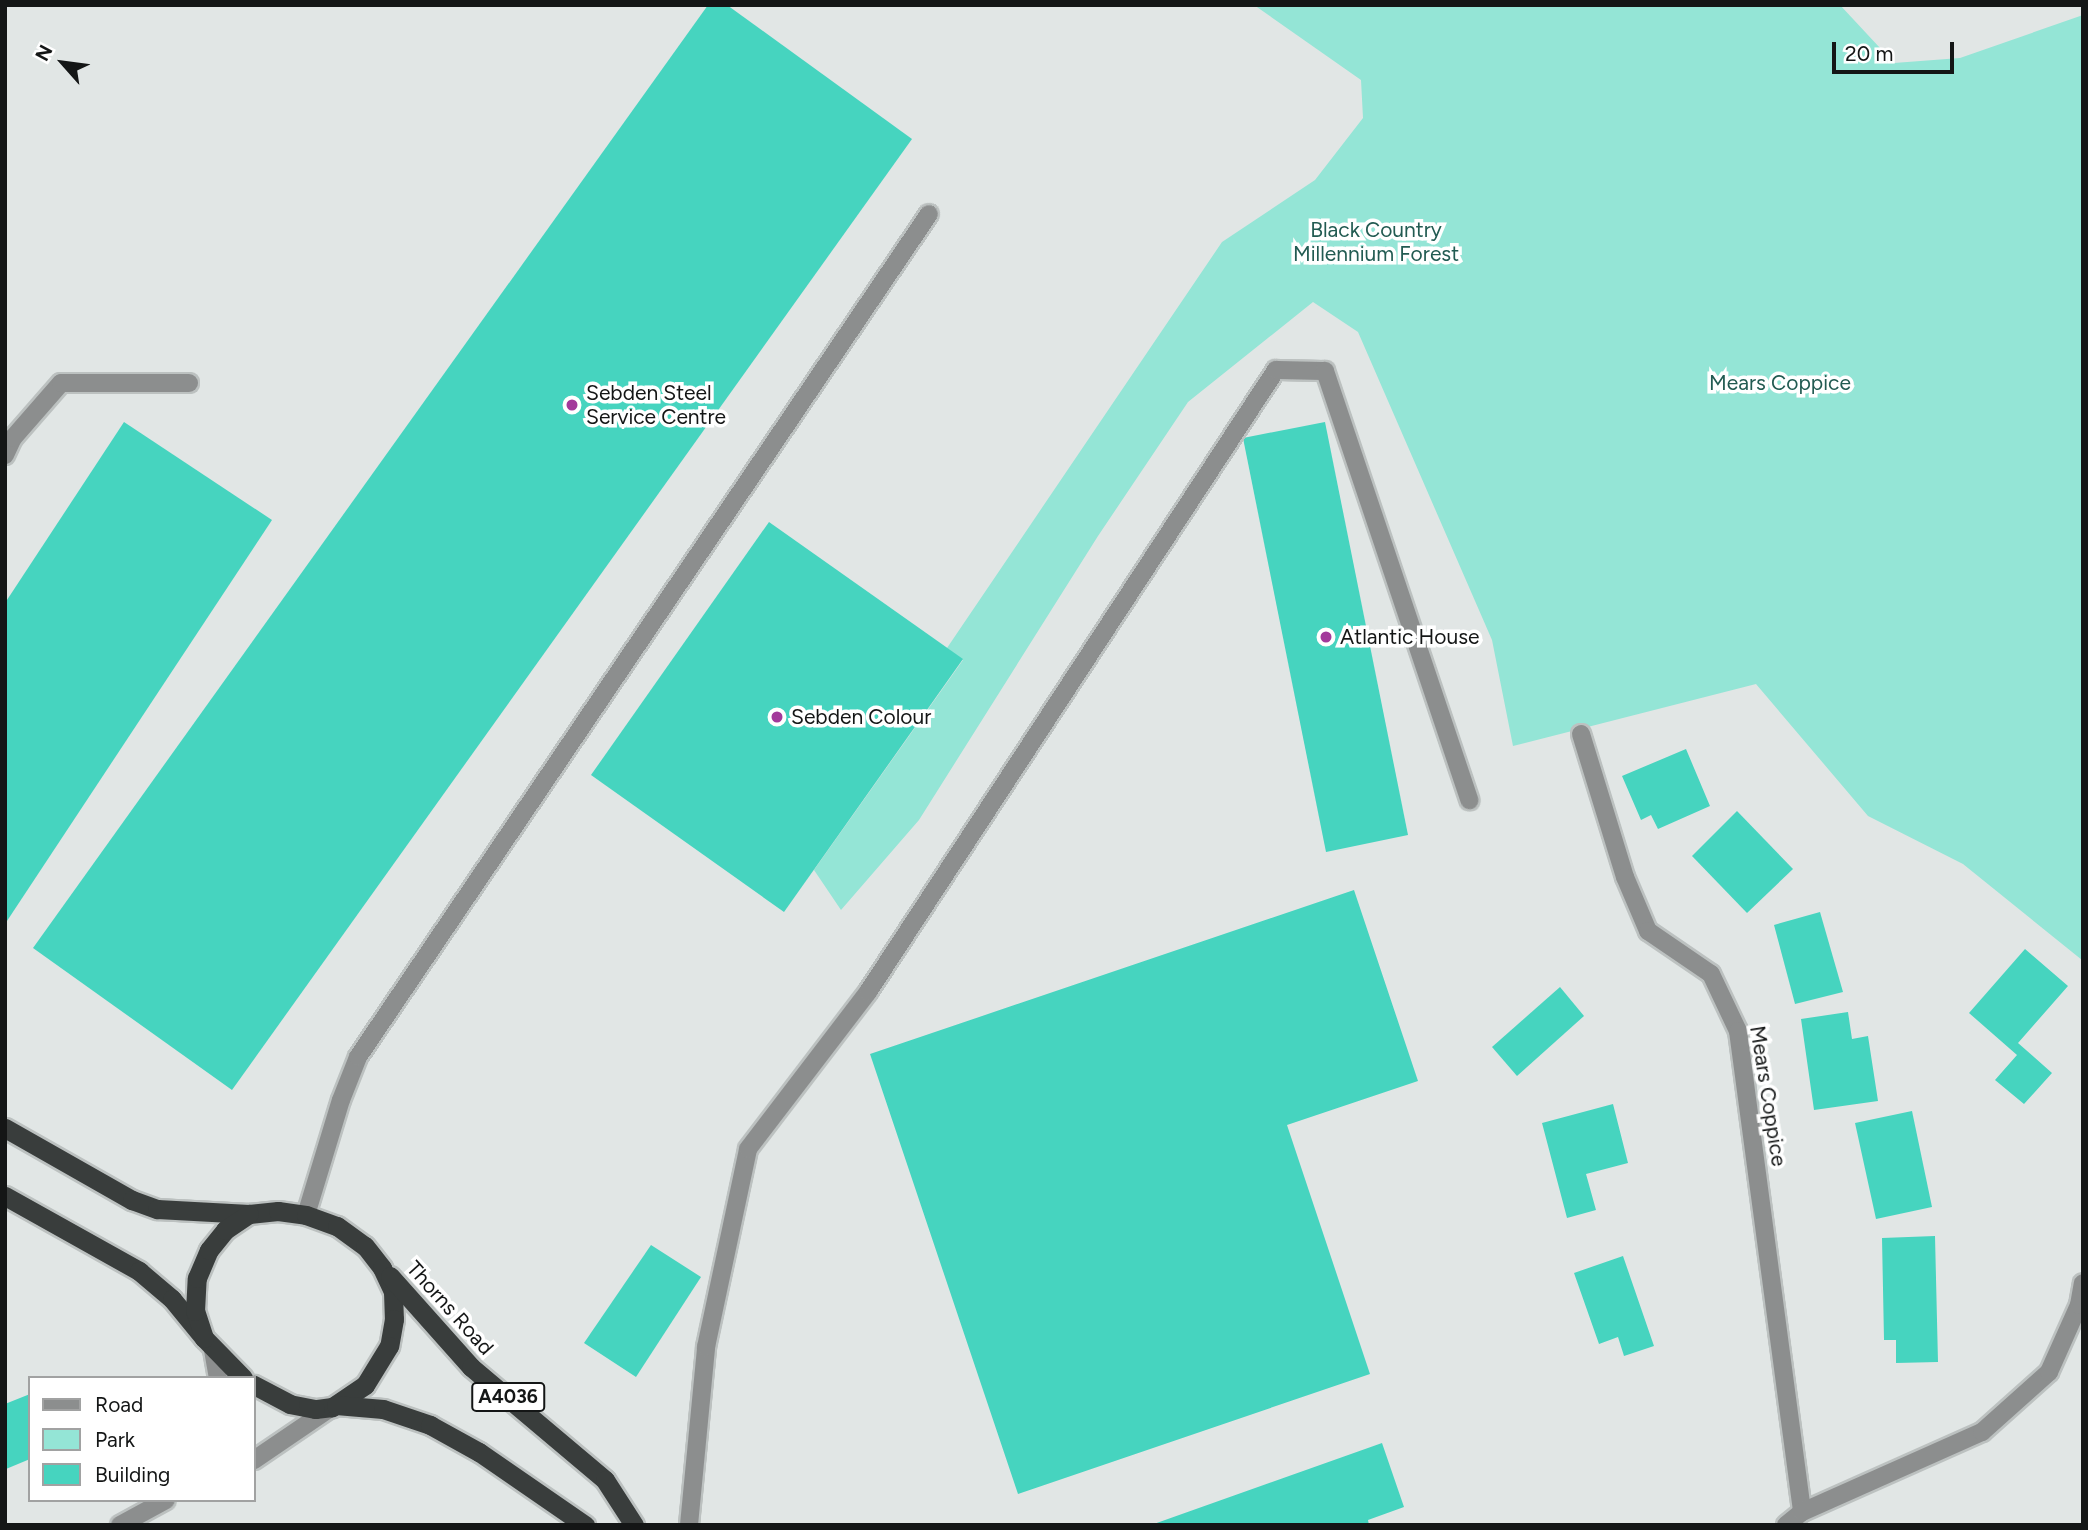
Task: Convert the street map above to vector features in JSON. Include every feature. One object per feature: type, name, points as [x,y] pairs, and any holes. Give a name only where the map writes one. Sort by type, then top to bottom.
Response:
[{"type":"highway","name":"A4036","points":[[5,1128],[132,1200],[168,1210],[306,1215],[337,1226],[365,1246],[382,1268],[393,1292],[394,1319],[389,1346],[365,1385],[334,1406]]},
{"type":"highway","points":[[5,1196],[139,1271],[172,1299],[209,1344],[241,1376]]},
{"type":"highway","points":[[209,1344],[195,1311],[197,1278],[209,1250],[225,1230],[249,1214]]},
{"type":"highway","name":"Thorns Road","points":[[382,1268],[471,1367],[605,1480],[634,1525]]},
{"type":"highway","name":"A4036","points":[[256,1386],[290,1404],[315,1409],[334,1406],[383,1409],[430,1425],[478,1452],[585,1525]]},
{"type":"street","points":[[306,1215],[341,1100],[358,1057],[929,214]]},
{"type":"street","points":[[689,1525],[706,1347],[748,1149],[868,992],[1276,370],[1325,371],[1469,800]]},
{"type":"street","points":[[5,455],[13,438],[61,383],[189,383]]},
{"type":"street","name":"Mears Coppice","points":[[1581,734],[1625,877],[1648,931],[1711,974],[1738,1031],[1802,1511]]},
{"type":"street","points":[[1786,1525],[1802,1511],[1982,1432],[2049,1373],[2079,1305],[2083,1283]]},
{"type":"street","points":[[209,1344],[217,1376]]},
{"type":"street","points":[[256,1459],[334,1406]]},
{"type":"street","points":[[120,1525],[162,1502]]},
{"type":"green space","name":"Mears Coppice","points":[[1254,5],[1840,5],[1894,63],[1960,58],[2083,15],[2082,960],[1963,864],[1868,816],[1756,684],[1513,746],[1492,640],[1358,332],[1313,302],[1188,402],[1098,536],[919,820],[841,910],[814,870],[963,660],[947,648],[1222,242],[1315,180],[1363,118],[1361,80]]},
{"type":"building","name":"Sebden Steel Service Centre","points":[[708,5],[727,5],[912,139],[232,1090],[33,948]]},
{"type":"building","points":[[124,422],[272,520],[5,924],[5,603]]},
{"type":"building","name":"Atlantic House","points":[[1325,422],[1408,835],[1326,852],[1243,438]]},
{"type":"building","name":"Sebden Colour","points":[[769,522],[963,659],[784,912],[591,775]]},
{"type":"building","points":[[1686,749],[1710,806],[1658,829],[1651,815],[1641,820],[1622,776]]},
{"type":"building","points":[[1737,811],[1793,869],[1747,913],[1692,856]]},
{"type":"building","points":[[1354,890],[1418,1081],[1287,1125],[1370,1374],[1018,1494],[870,1054]]},
{"type":"building","points":[[1820,912],[1843,992],[1795,1004],[1774,925]]},
{"type":"building","points":[[2025,949],[2068,986],[2018,1043],[2052,1073],[2024,1104],[1995,1080],[2017,1055],[1969,1013]]},
{"type":"building","points":[[1560,987],[1584,1016],[1517,1076],[1492,1047]]},
{"type":"building","points":[[1848,1012],[1852,1039],[1868,1036],[1878,1101],[1814,1110],[1801,1019]]},
{"type":"building","points":[[1613,1104],[1628,1163],[1586,1174],[1596,1210],[1567,1218],[1542,1123]]},
{"type":"building","points":[[1912,1111],[1932,1207],[1876,1219],[1855,1123]]},
{"type":"building","points":[[1935,1236],[1938,1362],[1896,1363],[1896,1340],[1884,1340],[1882,1238]]},
{"type":"building","points":[[651,1245],[701,1277],[636,1377],[584,1343]]},
{"type":"building","points":[[1623,1256],[1654,1346],[1624,1356],[1618,1337],[1599,1344],[1574,1273]]},
{"type":"building","points":[[28,1395],[28,1460],[6,1469],[5,1404]]},
{"type":"building","points":[[1382,1443],[1404,1507],[1368,1520],[1369,1525],[1151,1525]]},
{"type":"place","name":"Sebden Steel Service Centre","points":[[572,405]]},
{"type":"place","name":"Atlantic House","points":[[1326,637]]},
{"type":"place","name":"Sebden Colour","points":[[777,717]]},
{"type":"park label","name":"Black Country Millennium Forest","points":[[1376,242]]}]
